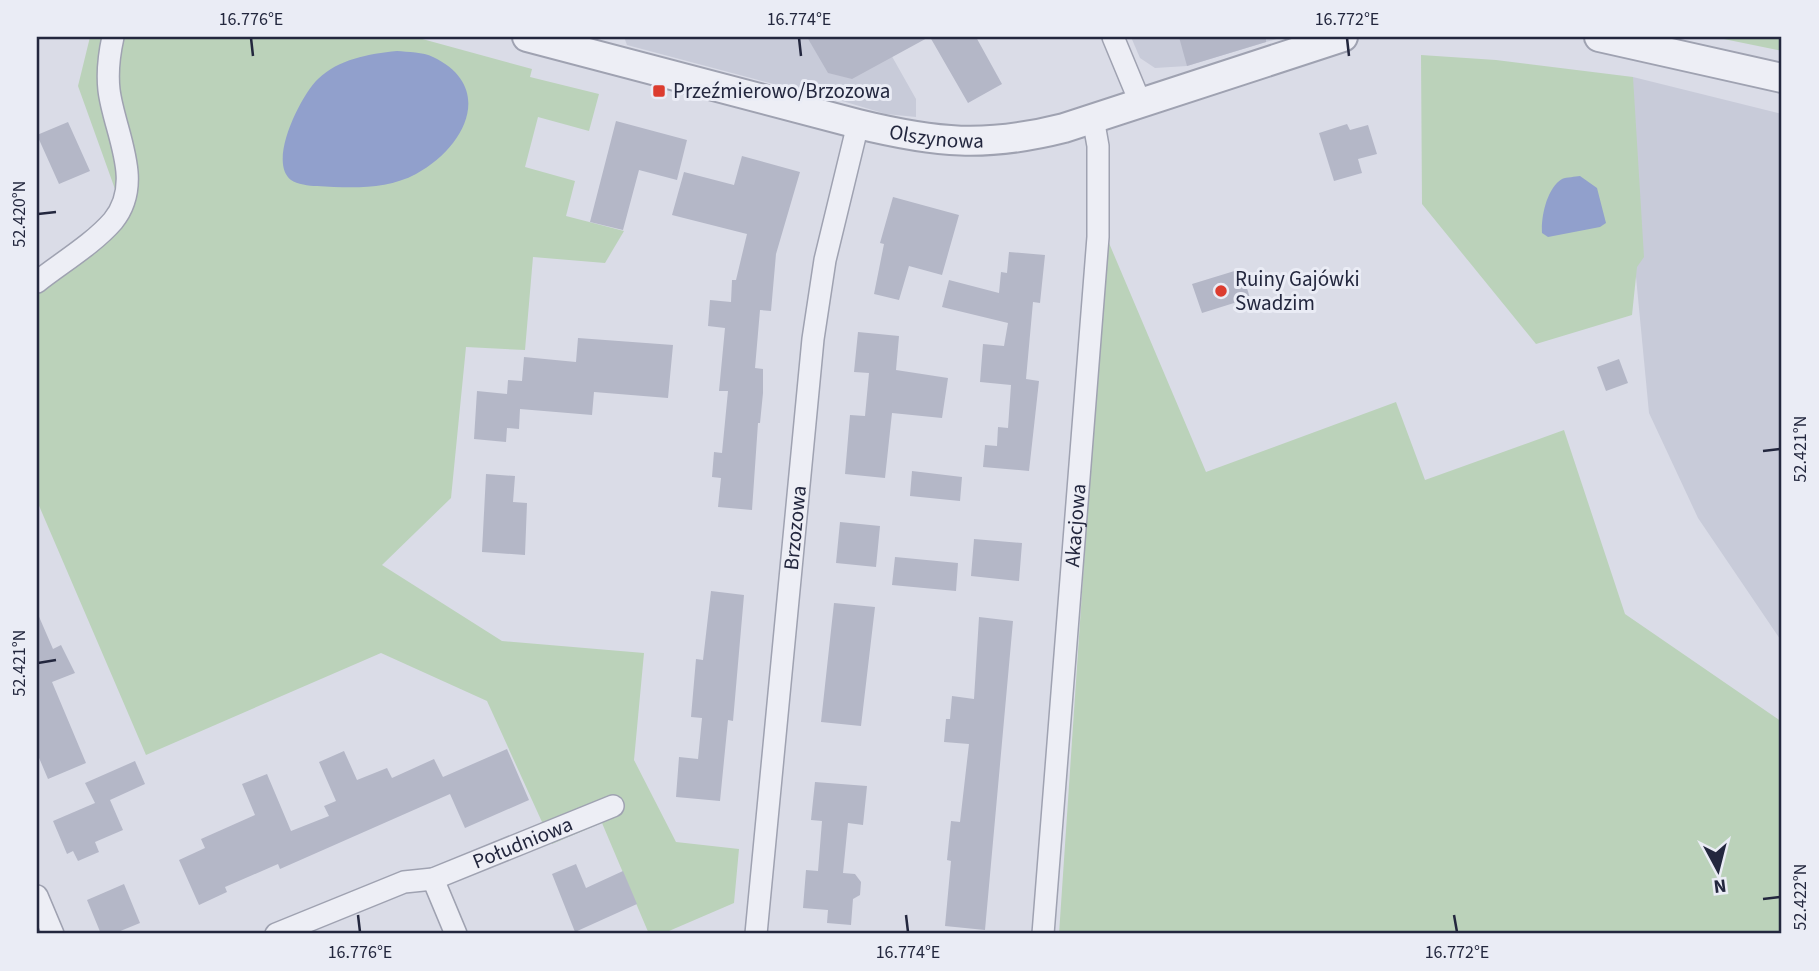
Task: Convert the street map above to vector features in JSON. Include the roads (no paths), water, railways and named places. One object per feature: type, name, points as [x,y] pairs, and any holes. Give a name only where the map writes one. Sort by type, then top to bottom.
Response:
[{"type":"street","points":[[37,282],[111,223],[124,198],[127,172],[109,91],[108,61],[113,37]]},
{"type":"street","name":"Olszynowa","points":[[527,37],[908,136],[985,143],[1023,138],[1093,118],[1343,37]]},
{"type":"street","points":[[1113,37],[1140,102]]},
{"type":"street","points":[[1599,37],[1782,78]]},
{"type":"street","name":"Akacjowa","points":[[1044,934],[1098,237],[1098,146],[1093,118]]},
{"type":"street","name":"Brzozowa","points":[[755,934],[813,339],[825,260],[858,124]]},
{"type":"street","name":"Południowa","points":[[276,934],[404,882],[433,879],[613,806]]},
{"type":"street","points":[[433,879],[456,934]]},
{"type":"street","points":[[37,896],[53,934]]},
{"type":"water","points":[[397,51],[433,57],[452,70],[464,84],[468,100],[466,117],[460,133],[448,149],[416,174],[393,183],[355,187],[314,186],[291,180],[285,171],[283,159],[285,144],[296,113],[311,87],[326,72],[345,62]]},
{"type":"water","points":[[1580,176],[1597,188],[1606,223],[1600,227],[1548,237],[1542,233],[1542,226],[1552,189],[1562,179]]},
{"type":"place","name":"Przeźmierowo/Brzozowa","points":[[659,91]]},
{"type":"place","name":"Ruiny Gajówki Swadzim","points":[[1221,291]]}]
